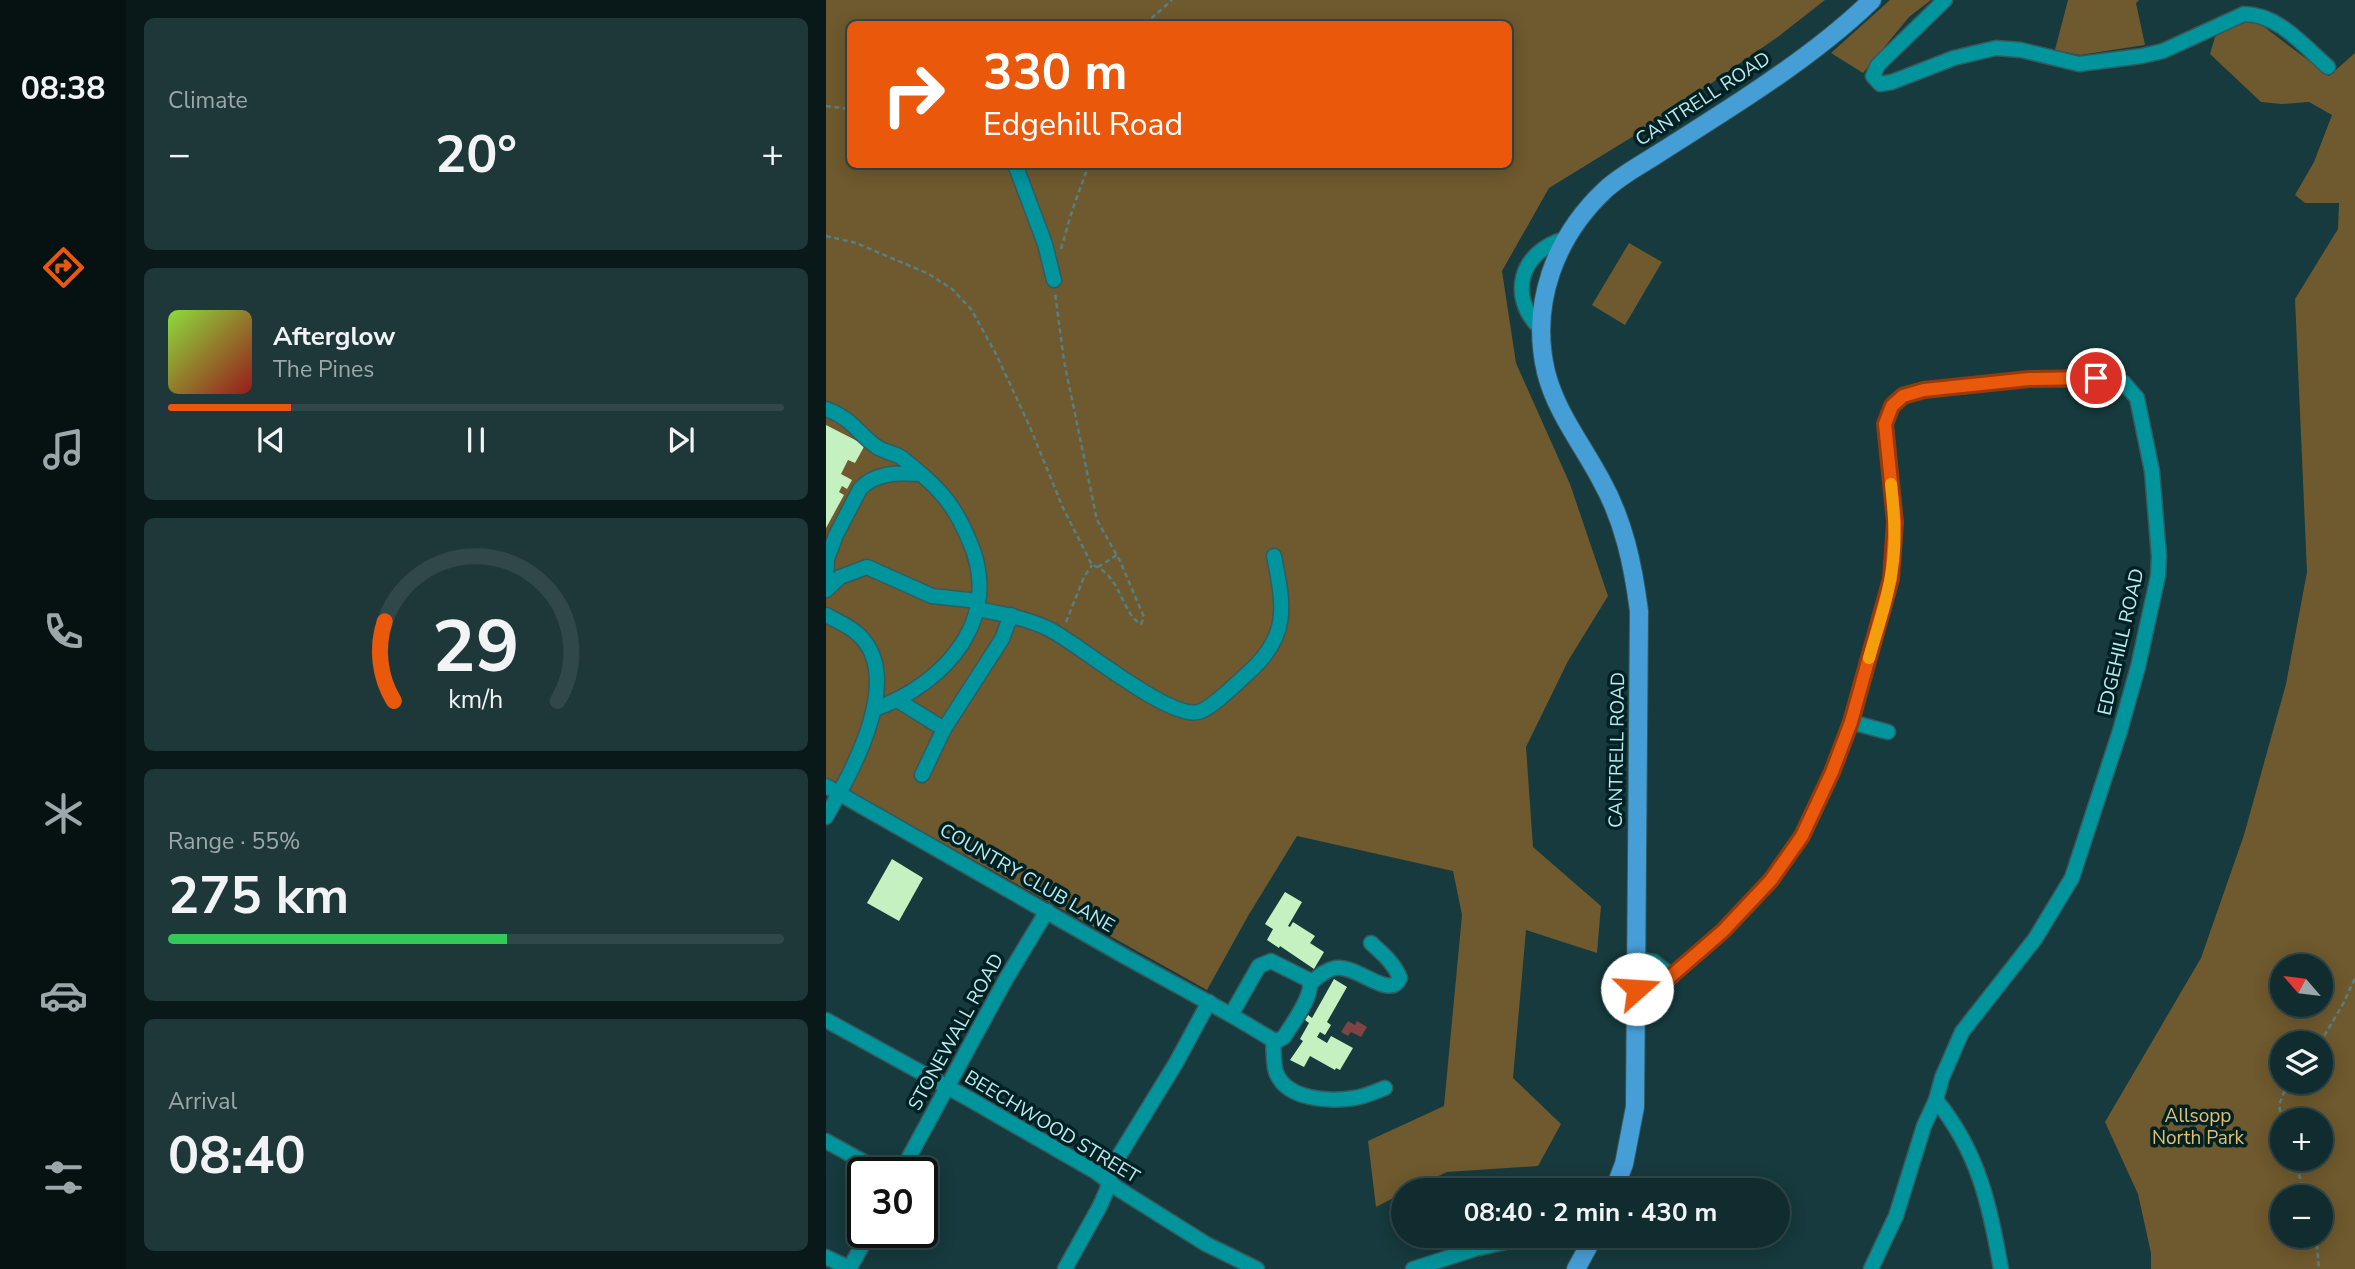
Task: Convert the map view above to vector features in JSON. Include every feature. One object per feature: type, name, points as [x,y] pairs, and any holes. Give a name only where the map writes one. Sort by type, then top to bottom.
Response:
[{"type":"main road","name":"CANTRELL ROAD","points":[[1619,1178],[1635,1107],[1639,611],[1628,547],[1612,502],[1557,405],[1546,373],[1541,329],[1549,277],[1564,239],[1606,189],[1769,83],[1840,29],[1872,0]]},
{"type":"main road","points":[[1576,1269],[1587,1248]]},
{"type":"street","points":[[1945,0],[1878,65],[1873,76],[1880,84],[1954,58],[1996,48],[2021,50],[2079,64],[2141,56],[2163,51],[2244,14],[2269,18],[2329,67]]},
{"type":"street","points":[[1016,168],[1045,244],[1054,280]]},
{"type":"street","name":"CANTRELL ROAD","points":[[1541,329],[1531,319],[1522,298],[1524,275],[1535,255],[1544,247],[1564,239]]},
{"type":"street","name":"EDGEHILL ROAD","points":[[1637,989],[1657,987],[1672,976],[1723,931],[1771,880],[1802,836],[1832,772],[1851,722],[1891,579],[1895,522],[1885,424],[1894,404],[1903,396],[1924,390],[2029,379],[2106,378],[2124,383],[2137,398],[2144,422],[2152,471],[2159,556],[2153,604],[2138,667],[2072,878],[2035,939],[1962,1032],[1936,1100]]},
{"type":"street","points":[[826,409],[852,422],[878,448],[900,457],[938,490],[963,524],[977,559],[980,576],[978,605],[972,625],[945,665],[930,680],[897,700],[874,709]]},
{"type":"street","points":[[826,589],[828,559],[836,535],[860,489],[886,475],[919,474]]},
{"type":"street","points":[[826,589],[840,577],[867,566],[932,596],[1011,615],[1060,635],[1133,685],[1172,707],[1197,713],[1213,705],[1264,658],[1273,646],[1282,618],[1274,556]]},
{"type":"street","points":[[826,615],[850,628],[867,644],[875,667],[874,709],[867,734],[833,790],[826,817]]},
{"type":"street","points":[[922,775],[944,729],[1002,639],[1011,615]]},
{"type":"street","points":[[897,700],[944,729]]},
{"type":"street","points":[[1851,722],[1888,732]]},
{"type":"street","name":"COUNTRY CLUB LANE","points":[[833,790],[1273,1040]]},
{"type":"street","name":"STONEWALL ROAD","points":[[909,1157],[1006,979],[1047,911]]},
{"type":"street","points":[[1311,983],[1325,971],[1338,967],[1355,971],[1385,986],[1397,985],[1400,978],[1397,970],[1390,959],[1371,943]]},
{"type":"street","points":[[1636,959],[1654,962],[1672,976]]},
{"type":"street","points":[[1231,1015],[1259,966],[1264,962],[1275,961],[1309,979],[1311,983],[1310,993],[1284,1037],[1273,1040],[1277,1073],[1288,1089],[1329,1100],[1356,1098],[1385,1088]]},
{"type":"street","points":[[1065,1269],[1100,1206],[1107,1190],[1111,1169],[1176,1063],[1209,1002]]},
{"type":"street","name":"BEECHWOOD STREET","points":[[826,1020],[1096,1172],[1206,1244],[1257,1269]]},
{"type":"street","points":[[1871,1269],[1896,1216],[1924,1126],[1936,1100],[1954,1122],[1974,1161],[1994,1227],[2001,1269]]},
{"type":"street","points":[[826,1141],[855,1157]]},
{"type":"street","points":[[826,1257],[849,1269],[861,1248]]},
{"type":"street","points":[[1413,1269],[1479,1248]]},
{"type":"path","points":[[1149,21],[1172,1]]},
{"type":"path","points":[[826,106],[847,109]]},
{"type":"path","points":[[1060,254],[1088,168]]},
{"type":"path","points":[[826,236],[856,243],[929,274],[952,289],[971,309],[1030,426],[1063,508],[1092,565],[1111,578],[1136,622],[1142,623],[1144,617],[1140,606],[1117,555],[1100,526],[1092,502],[1063,361],[1054,280]]},
{"type":"path","points":[[1098,567],[1117,555]]},
{"type":"path","points":[[1060,635],[1084,577],[1092,565]]},
{"type":"path","points":[[2327,1031],[2355,978]]},
{"type":"path","points":[[2317,1248],[2319,1269]]},
{"type":"green space","points":[[826,0],[1825,0],[1779,36],[1650,126],[1549,188],[1502,271],[1516,363],[1570,484],[1608,596],[1568,661],[1526,747],[1533,847],[1601,906],[1597,953],[1526,930],[1513,1078],[1561,1124],[1538,1166],[1447,1172],[1435,1178],[1391,1178],[1391,1199],[1376,1207],[1368,1141],[1444,1106],[1462,915],[1453,871],[1297,836],[1207,990],[826,778]]},
{"type":"green space","points":[[1890,0],[1931,0],[1909,17],[1863,73],[1831,53]]},
{"type":"green space","points":[[2068,0],[2139,0],[2136,3],[2145,45],[2080,55],[2055,50]]},
{"type":"green space","name":"Allsopp North Park","points":[[2245,19],[2263,26],[2329,76],[2355,53],[2355,1269],[2151,1269],[2151,1253],[2138,1194],[2105,1122],[2201,958],[2244,835],[2286,684],[2307,572],[2295,299],[2338,229],[2339,203],[2305,203],[2295,195],[2314,162],[2332,115],[2309,102],[2261,102],[2210,54],[2215,37]]},
{"type":"green space","points":[[1629,243],[1662,262],[1625,325],[1592,305]]},
{"type":"shaded area","points":[[1348,1021],[1355,1025],[1357,1021],[1367,1027],[1361,1037],[1351,1032],[1348,1036],[1341,1032]]},
{"type":"building","points":[[826,425],[865,445],[855,463],[848,460],[841,474],[852,480],[847,489],[842,486],[839,492],[844,495],[826,528]]},
{"type":"building","points":[[892,859],[923,878],[899,921],[867,903]]},
{"type":"building","points":[[1285,892],[1302,902],[1288,926],[1293,922],[1315,936],[1310,943],[1324,952],[1314,969],[1267,940],[1273,929],[1265,924]]},
{"type":"building","points":[[1334,979],[1347,987],[1327,1022],[1331,1025],[1325,1035],[1320,1032],[1317,1037],[1327,1043],[1331,1036],[1353,1048],[1340,1070],[1335,1070],[1310,1056],[1304,1067],[1290,1060],[1303,1041],[1300,1039],[1309,1023],[1305,1020],[1308,1015],[1312,1018]]},
{"type":"slow traffic","points":[[1869,658],[1891,579],[1895,522],[1891,484]]},
{"type":"route","points":[[1637,989],[1657,987],[1663,983],[1723,931],[1771,880],[1802,836],[1832,772],[1851,722],[1891,579],[1895,522],[1885,424],[1892,406],[1903,396],[1924,390],[2029,379],[2096,378]]}]
